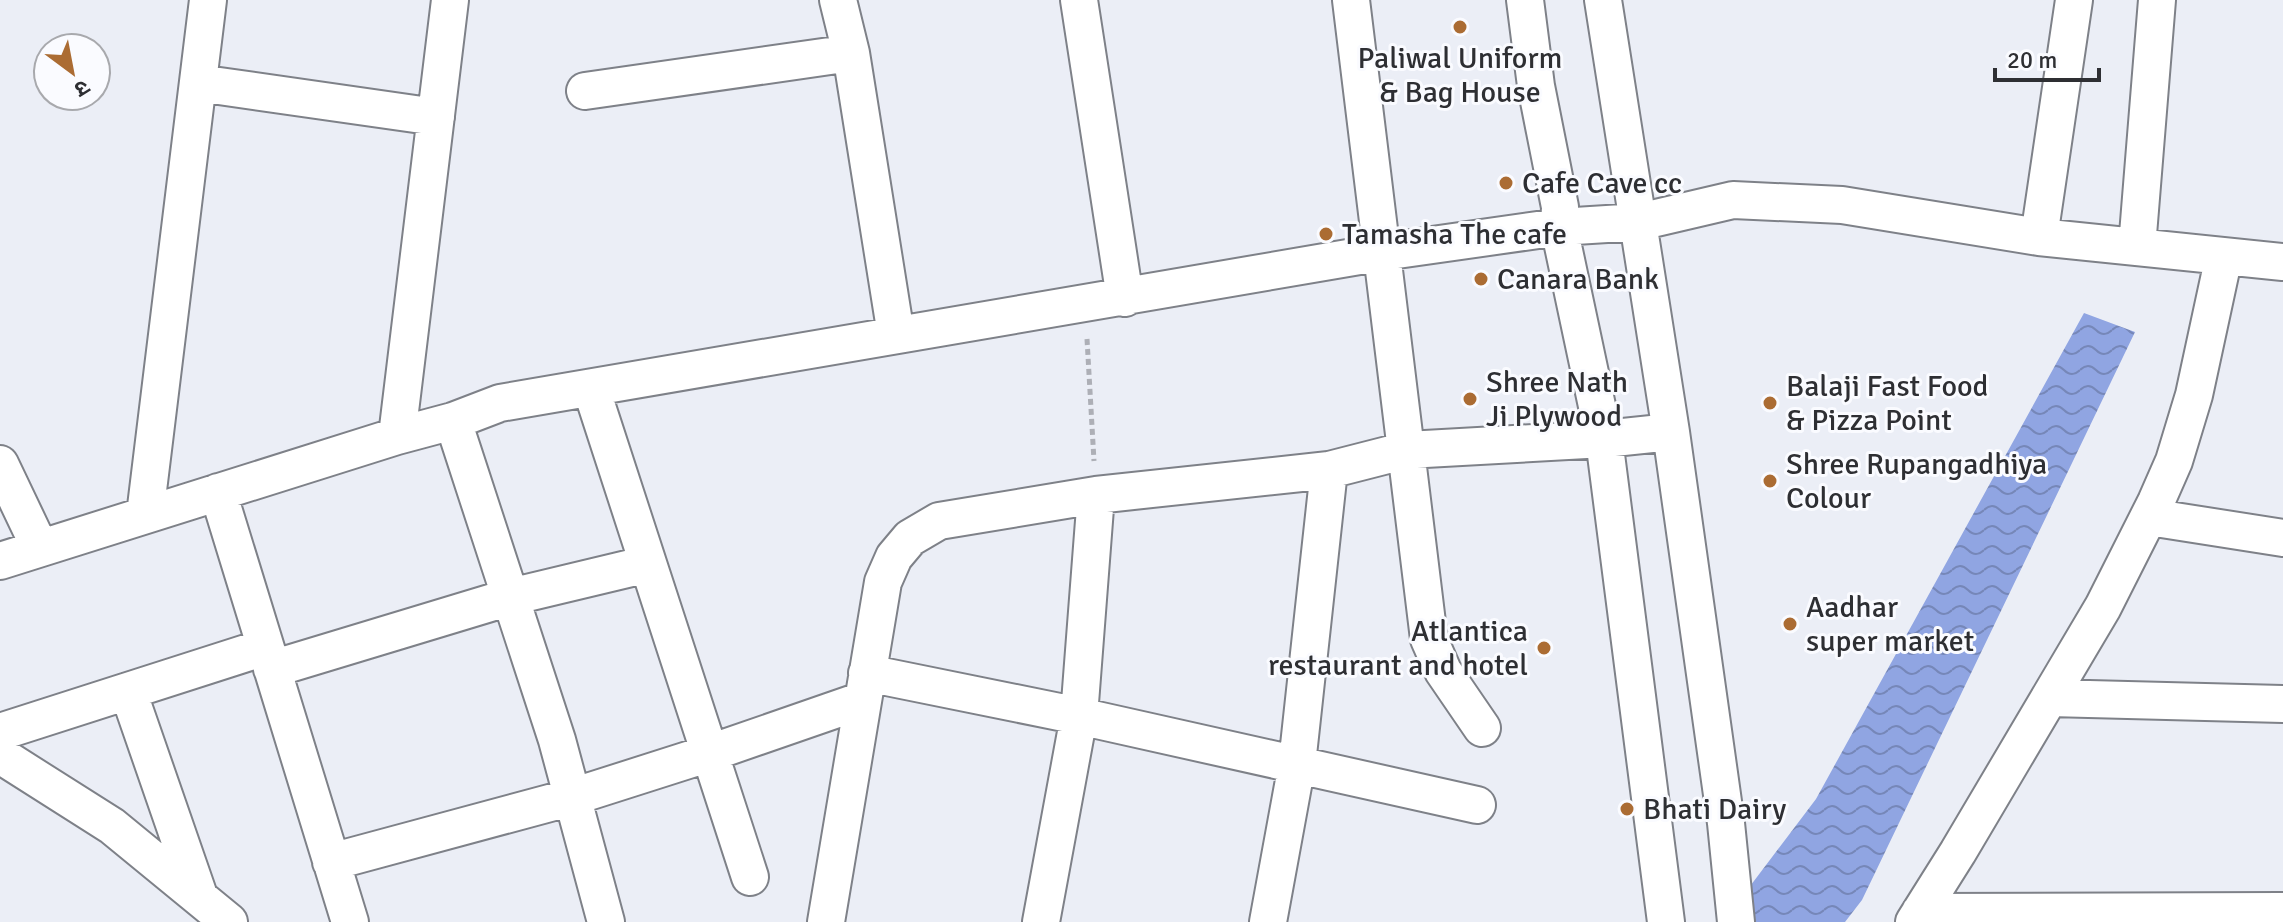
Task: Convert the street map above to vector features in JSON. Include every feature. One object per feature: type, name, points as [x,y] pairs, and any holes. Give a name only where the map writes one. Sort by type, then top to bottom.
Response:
[{"type":"street","points":[[145,515],[208,0]]},
{"type":"street","points":[[397,436],[450,0]]},
{"type":"street","points":[[838,0],[851,53],[896,335]]},
{"type":"street","points":[[1079,0],[1125,298]]},
{"type":"street","points":[[1351,0],[1429,639],[1443,671],[1482,728]]},
{"type":"street","points":[[1525,0],[1536,86],[1560,207],[1559,227],[1604,439],[1666,922]]},
{"type":"street","points":[[1603,0],[1671,432],[1726,823],[1736,922]]},
{"type":"street","points":[[2051,238],[2074,0]]},
{"type":"street","points":[[2129,246],[2157,0]]},
{"type":"street","points":[[585,91],[851,53]]},
{"type":"street","points":[[198,83],[436,117]]},
{"type":"street","points":[[0,561],[453,421],[500,403],[1383,252],[1559,227],[1639,222],[1733,200],[1842,205],[2051,238],[2283,262]]},
{"type":"street","points":[[1917,917],[2103,607],[2149,517],[2174,461],[2194,395],[2224,256]]},
{"type":"street","points":[[591,388],[750,877]]},
{"type":"street","points":[[453,421],[557,740],[606,922]]},
{"type":"street","points":[[826,922],[883,582],[894,557],[910,538],[939,521],[1096,495],[1329,470],[1407,450],[1604,439],[1671,432]]},
{"type":"street","points":[[0,464],[40,548]]},
{"type":"street","points":[[1268,922],[1297,764],[1329,470]]},
{"type":"street","points":[[218,492],[350,922]]},
{"type":"street","points":[[1041,922],[1079,716],[1096,495]]},
{"type":"street","points":[[2149,517],[2283,538]]},
{"type":"street","points":[[0,732],[128,691],[648,564]]},
{"type":"street","points":[[331,862],[572,797],[710,753],[865,686],[1079,716],[1477,805]]},
{"type":"street","points":[[128,691],[199,896]]},
{"type":"street","points":[[2050,698],[2283,704]]},
{"type":"street","points":[[0,755],[112,826],[229,922]]},
{"type":"street","points":[[1917,917],[2283,911]]},
{"type":"path","points":[[1085,302],[1096,495]]},
{"type":"water","points":[[2084,313],[2135,332],[1862,900],[1845,922],[1723,922],[1816,799]]},
{"type":"place","name":"Paliwal Uniform & Bag House","points":[[1460,27]]},
{"type":"place","name":"Cafe Cave cc","points":[[1506,183]]},
{"type":"place","name":"Tamasha The cafe","points":[[1326,234]]},
{"type":"place","name":"Canara Bank","points":[[1481,279]]},
{"type":"place","name":"Shree Nath Ji Plywood","points":[[1470,399]]},
{"type":"place","name":"Balaji Fast Food & Pizza Point","points":[[1770,403]]},
{"type":"place","name":"Shree Rupangadhiya Colour","points":[[1770,481]]},
{"type":"place","name":"Aadhar super market","points":[[1790,624]]},
{"type":"place","name":"Atlantica restaurant and hotel","points":[[1544,648]]},
{"type":"place","name":"Bhati Dairy","points":[[1627,809]]}]
